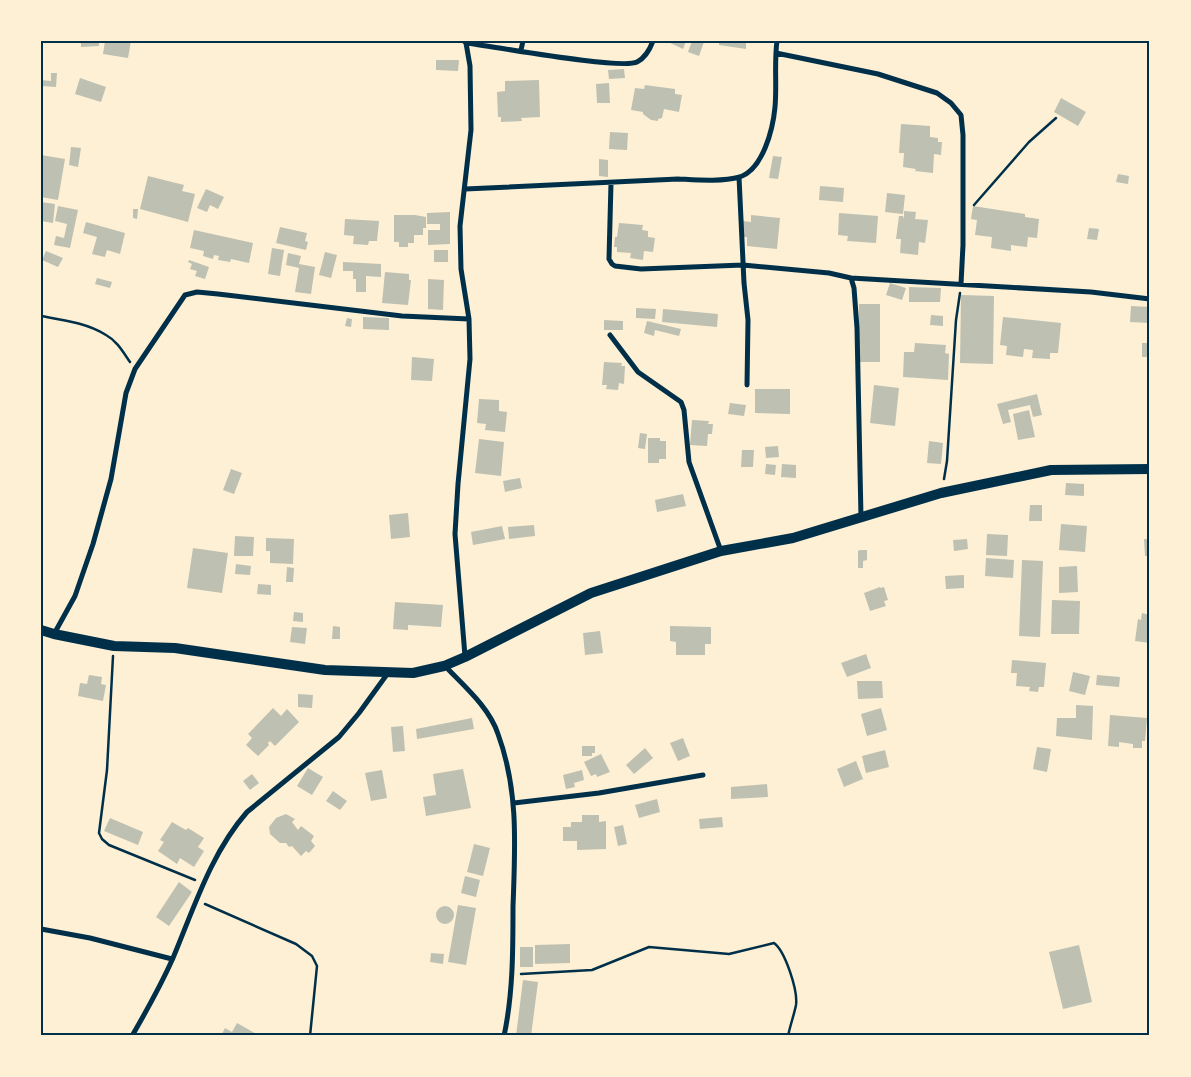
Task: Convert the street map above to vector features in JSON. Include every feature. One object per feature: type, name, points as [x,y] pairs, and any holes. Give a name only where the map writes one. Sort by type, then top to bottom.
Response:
[{"type":"main road","points":[[41,630],[114,646],[176,648],[325,670],[413,673],[444,666],[465,657],[591,593],[721,551],[793,538],[941,493],[1051,470],[1150,469]]},
{"type":"street","points":[[520,50],[523,41]]},
{"type":"street","points":[[465,657],[455,534],[470,359],[469,319],[461,269],[460,226],[470,130],[470,66],[465,42],[564,58],[625,65],[636,62],[646,54],[653,41]]},
{"type":"street","points":[[465,189],[678,179],[713,180],[739,177],[756,165],[769,137],[775,108],[777,41]]},
{"type":"street","points":[[776,53],[878,74],[937,93],[951,102],[961,114],[963,135],[961,284]]},
{"type":"street","points":[[739,177],[743,265],[748,320],[747,385]]},
{"type":"street","points":[[611,182],[609,255],[612,264],[624,268],[743,265],[829,273],[851,278],[1091,292],[1150,299]]},
{"type":"street","points":[[851,278],[854,288],[857,328],[861,517]]},
{"type":"street","points":[[54,634],[75,596],[93,544],[111,479],[126,393],[135,369],[185,295],[191,293],[218,294],[402,316],[469,319]]},
{"type":"street","points":[[610,335],[638,372],[681,402],[684,410],[689,462],[721,551]]},
{"type":"street","points":[[444,666],[472,695],[491,720],[498,734],[514,803],[512,975],[504,1036]]},
{"type":"street","points":[[132,1036],[152,1002],[204,883],[241,818],[339,737],[388,673]]},
{"type":"street","points":[[514,803],[584,795],[703,775]]},
{"type":"street","points":[[41,929],[90,938],[172,959]]},
{"type":"path","points":[[962,220],[1029,142],[1056,118]]},
{"type":"path","points":[[941,493],[947,461],[956,320],[961,284]]},
{"type":"path","points":[[41,316],[77,323],[106,335],[120,347],[135,369]]},
{"type":"path","points":[[114,646],[107,770],[98,833],[102,840],[109,845],[204,883]]},
{"type":"path","points":[[196,900],[296,944],[312,956],[317,966],[310,1036]]},
{"type":"path","points":[[512,975],[592,970],[649,947],[729,954],[774,943],[780,949],[796,995],[796,1006],[788,1036]]},
{"type":"building","points":[[81,41],[99,41],[99,46],[81,47]]},
{"type":"building","points":[[105,41],[131,41],[128,58],[103,54]]},
{"type":"building","points":[[666,41],[686,41],[683,49]]},
{"type":"building","points":[[692,41],[704,42],[699,56],[688,52]]},
{"type":"building","points":[[719,41],[746,41],[746,49],[719,45]]},
{"type":"building","points":[[436,60],[459,60],[458,71],[436,70]]},
{"type":"building","points":[[624,69],[625,78],[609,79],[608,70]]},
{"type":"building","points":[[51,73],[57,73],[56,87],[41,86],[41,80],[51,81]]},
{"type":"building","points":[[80,78],[106,87],[101,102],[75,94]]},
{"type":"building","points":[[539,80],[540,117],[521,118],[522,121],[501,122],[501,117],[498,117],[497,92],[505,91],[505,81]]},
{"type":"building","points":[[609,83],[610,103],[597,103],[596,84]]},
{"type":"building","points":[[645,85],[675,89],[675,94],[682,95],[679,112],[664,109],[662,118],[658,119],[658,121],[651,120],[643,112],[631,110],[635,88],[644,89]]},
{"type":"building","points":[[1061,98],[1086,112],[1078,126],[1054,112]]},
{"type":"building","points":[[901,124],[930,126],[930,137],[938,138],[938,142],[942,142],[941,155],[934,154],[933,173],[915,171],[916,169],[903,167],[904,153],[899,153]]},
{"type":"building","points":[[610,132],[628,133],[627,150],[609,149]]},
{"type":"building","points":[[71,147],[81,148],[78,167],[69,165]]},
{"type":"building","points":[[41,155],[65,159],[58,200],[41,197]]},
{"type":"building","points":[[773,156],[782,157],[778,179],[769,178]]},
{"type":"building","points":[[599,159],[608,160],[608,177],[599,176]]},
{"type":"building","points":[[1118,174],[1129,176],[1128,184],[1116,182]]},
{"type":"building","points":[[148,176],[184,185],[182,191],[195,194],[188,222],[140,209]]},
{"type":"building","points":[[820,186],[844,188],[843,202],[819,200]]},
{"type":"building","points":[[206,189],[224,197],[218,209],[210,205],[207,212],[197,208]]},
{"type":"building","points":[[887,193],[905,195],[903,214],[885,212]]},
{"type":"building","points":[[41,202],[55,204],[53,223],[41,221]]},
{"type":"building","points":[[58,206],[78,210],[70,248],[54,245],[56,236],[64,238],[67,224],[55,221]]},
{"type":"building","points":[[973,206],[1025,214],[1025,217],[1039,219],[1037,238],[1028,237],[1027,247],[1011,245],[1011,251],[991,248],[992,237],[975,235],[977,220],[971,219]]},
{"type":"building","points":[[133,209],[138,209],[137,219],[133,218]]},
{"type":"building","points":[[904,211],[916,212],[915,219],[928,220],[925,243],[919,242],[918,255],[900,253],[901,239],[896,239],[899,216],[903,216],[904,219]]},
{"type":"building","points":[[450,212],[450,244],[428,245],[428,230],[440,230],[440,224],[427,224],[427,213]]},
{"type":"building","points":[[839,213],[878,216],[876,243],[847,241],[848,236],[838,235]]},
{"type":"building","points":[[394,215],[426,217],[426,228],[423,228],[423,235],[414,235],[414,243],[408,243],[408,247],[399,247],[399,242],[394,242]]},
{"type":"building","points":[[751,215],[780,218],[777,249],[747,246],[747,237],[742,237],[743,221],[751,222]]},
{"type":"building","points":[[345,219],[379,221],[377,241],[369,241],[368,245],[353,244],[354,236],[344,235]]},
{"type":"building","points":[[86,222],[125,233],[120,254],[107,250],[105,257],[92,254],[97,237],[83,233]]},
{"type":"building","points":[[619,223],[643,225],[642,230],[648,231],[648,237],[655,238],[653,252],[644,251],[643,260],[630,258],[631,253],[617,252],[617,247],[614,247]]},
{"type":"building","points":[[280,227],[307,233],[305,241],[308,242],[306,250],[276,243]]},
{"type":"building","points":[[1089,228],[1099,229],[1097,240],[1087,239]]},
{"type":"building","points":[[194,230],[253,243],[249,263],[231,259],[230,262],[218,260],[219,256],[214,255],[213,259],[203,256],[204,251],[190,248]]},
{"type":"building","points":[[272,248],[284,250],[280,276],[268,274]]},
{"type":"building","points":[[434,250],[448,250],[448,262],[434,262]]},
{"type":"building","points":[[46,251],[63,258],[58,267],[42,260]]},
{"type":"building","points":[[325,252],[337,255],[331,278],[319,275]]},
{"type":"building","points":[[288,253],[301,256],[299,264],[315,267],[311,294],[295,292],[299,268],[286,265]]},
{"type":"building","points":[[189,260],[209,267],[205,279],[195,276],[197,271],[190,269],[192,264],[188,262]]},
{"type":"building","points":[[343,262],[381,264],[381,277],[366,276],[366,292],[356,292],[356,279],[353,279],[353,271],[343,271]]},
{"type":"building","points":[[385,272],[409,274],[409,280],[411,280],[408,305],[382,303]]},
{"type":"building","points":[[97,278],[112,282],[110,288],[95,284]]},
{"type":"building","points":[[428,279],[444,280],[443,310],[428,309]]},
{"type":"building","points":[[890,283],[906,288],[902,300],[886,295]]},
{"type":"building","points":[[909,287],[941,288],[940,302],[909,302]]},
{"type":"building","points":[[961,295],[994,296],[993,364],[960,363]]},
{"type":"building","points":[[859,304],[880,304],[880,362],[859,362]]},
{"type":"building","points":[[1131,306],[1150,307],[1150,323],[1130,322]]},
{"type":"building","points":[[636,308],[656,309],[655,319],[636,318]]},
{"type":"building","points":[[663,309],[718,314],[717,327],[662,322]]},
{"type":"building","points":[[931,315],[943,316],[943,326],[930,325]]},
{"type":"building","points":[[363,317],[389,318],[389,330],[363,329]]},
{"type":"building","points":[[1003,317],[1061,323],[1058,353],[1050,353],[1050,359],[1032,358],[1033,350],[1024,349],[1023,357],[1006,355],[1007,346],[1000,345]]},
{"type":"building","points":[[347,318],[352,319],[351,327],[345,326]]},
{"type":"building","points":[[604,320],[623,321],[623,330],[604,330]]},
{"type":"building","points":[[647,321],[681,329],[679,336],[655,330],[654,336],[644,333]]},
{"type":"building","points":[[915,343],[946,345],[945,353],[949,354],[948,380],[903,377],[904,352],[914,352]]},
{"type":"building","points":[[1142,343],[1150,343],[1150,357],[1142,357]]},
{"type":"building","points":[[412,357],[434,359],[432,381],[411,380]]},
{"type":"building","points":[[604,362],[622,363],[621,366],[625,366],[624,384],[619,383],[618,390],[606,389],[607,385],[602,385]]},
{"type":"building","points":[[874,385],[899,388],[895,426],[870,423]]},
{"type":"building","points":[[755,389],[790,389],[790,414],[755,413]]},
{"type":"building","points":[[1037,394],[1042,415],[1033,417],[1030,405],[1008,410],[1011,422],[1003,424],[997,404]]},
{"type":"building","points":[[479,399],[499,400],[499,411],[507,412],[505,432],[485,430],[486,424],[477,423]]},
{"type":"building","points":[[730,403],[746,405],[744,416],[728,414]]},
{"type":"building","points":[[1029,410],[1035,437],[1018,440],[1013,414]]},
{"type":"building","points":[[692,420],[709,421],[708,424],[713,424],[712,434],[708,434],[707,446],[690,445]]},
{"type":"building","points":[[640,433],[647,434],[645,449],[638,448]]},
{"type":"building","points":[[648,438],[660,438],[660,441],[666,441],[666,459],[659,459],[659,463],[648,463]]},
{"type":"building","points":[[479,439],[504,442],[501,476],[475,473]]},
{"type":"building","points":[[929,441],[943,443],[941,464],[927,463]]},
{"type":"building","points":[[778,446],[779,457],[766,458],[765,447]]},
{"type":"building","points":[[742,450],[754,450],[753,467],[741,467]]},
{"type":"building","points":[[766,464],[776,465],[775,475],[765,474]]},
{"type":"building","points":[[782,464],[796,465],[796,478],[781,477]]},
{"type":"building","points":[[231,469],[242,473],[234,494],[223,490]]},
{"type":"building","points":[[520,478],[522,488],[505,492],[503,481]]},
{"type":"building","points":[[1066,483],[1084,484],[1084,496],[1065,495]]},
{"type":"building","points":[[683,494],[686,506],[657,512],[655,500]]},
{"type":"building","points":[[1030,505],[1042,505],[1042,521],[1029,521]]},
{"type":"building","points":[[408,513],[410,537],[391,539],[389,515]]},
{"type":"building","points":[[1061,524],[1087,526],[1085,552],[1059,550]]},
{"type":"building","points":[[534,525],[535,536],[509,539],[508,527]]},
{"type":"building","points":[[502,526],[505,539],[473,545],[471,532]]},
{"type":"building","points":[[987,534],[1008,535],[1007,556],[986,555]]},
{"type":"building","points":[[235,536],[254,537],[253,556],[234,556]]},
{"type":"building","points":[[266,538],[294,539],[293,564],[270,563],[270,551],[266,551]]},
{"type":"building","points":[[967,539],[968,549],[954,551],[953,540]]},
{"type":"building","points":[[1144,539],[1150,539],[1150,556],[1145,556]]},
{"type":"building","points":[[193,548],[228,553],[222,593],[187,588]]},
{"type":"building","points":[[867,550],[867,560],[863,561],[863,568],[858,568],[858,551]]},
{"type":"building","points":[[986,558],[1014,560],[1013,578],[985,576]]},
{"type":"building","points":[[1022,560],[1043,561],[1040,637],[1019,636]]},
{"type":"building","points":[[236,564],[251,566],[250,575],[235,574]]},
{"type":"building","points":[[1077,566],[1078,592],[1059,593],[1059,567]]},
{"type":"building","points":[[287,567],[294,568],[293,582],[286,582]]},
{"type":"building","points":[[964,575],[964,588],[946,589],[945,576]]},
{"type":"building","points":[[258,584],[271,585],[271,595],[257,594]]},
{"type":"building","points":[[884,587],[888,600],[884,601],[886,606],[870,611],[864,593]]},
{"type":"building","points":[[1052,600],[1080,601],[1079,634],[1051,634]]},
{"type":"building","points":[[395,602],[443,605],[441,627],[408,625],[408,630],[393,629]]},
{"type":"building","points":[[294,612],[303,613],[303,622],[293,621]]},
{"type":"building","points":[[1142,613],[1150,615],[1150,643],[1135,641],[1138,619],[1141,620]]},
{"type":"building","points":[[333,626],[340,627],[340,639],[332,639]]},
{"type":"building","points":[[670,626],[711,627],[711,644],[705,644],[705,655],[676,655],[676,642],[670,641]]},
{"type":"building","points":[[292,627],[307,628],[305,644],[290,642]]},
{"type":"building","points":[[600,631],[603,653],[585,655],[583,633]]},
{"type":"building","points":[[866,654],[871,668],[847,677],[841,663]]},
{"type":"building","points":[[1012,660],[1046,663],[1044,687],[1039,687],[1038,692],[1029,691],[1030,687],[1016,686],[1017,673],[1011,673]]},
{"type":"building","points":[[1073,672],[1090,676],[1085,695],[1069,691]]},
{"type":"building","points":[[89,675],[102,677],[101,684],[106,685],[103,701],[78,696],[80,683],[87,684]]},
{"type":"building","points":[[1097,675],[1120,677],[1119,687],[1096,685]]},
{"type":"building","points":[[857,681],[882,681],[883,698],[858,699]]},
{"type":"building","points":[[298,694],[313,695],[312,708],[298,707]]},
{"type":"building","points":[[1076,705],[1093,706],[1092,740],[1056,736],[1057,718],[1076,718]]},
{"type":"building","points":[[273,708],[281,716],[287,709],[299,722],[275,746],[270,741],[269,745],[258,756],[246,745],[252,738],[248,734]]},
{"type":"building","points":[[881,708],[887,730],[867,736],[861,714]]},
{"type":"building","points":[[1110,715],[1147,718],[1145,741],[1142,741],[1142,748],[1133,748],[1133,744],[1119,742],[1119,747],[1108,746]]},
{"type":"building","points":[[472,718],[474,729],[417,739],[416,729]]},
{"type":"building","points":[[403,726],[405,751],[393,752],[391,727]]},
{"type":"building","points":[[683,738],[690,756],[678,761],[670,743]]},
{"type":"building","points":[[582,746],[595,746],[595,753],[592,753],[592,756],[582,756]]},
{"type":"building","points":[[1037,747],[1051,749],[1047,772],[1033,769]]},
{"type":"building","points":[[645,748],[653,758],[634,774],[626,765]]},
{"type":"building","points":[[885,750],[889,767],[866,773],[862,756]]},
{"type":"building","points":[[601,754],[610,772],[597,777],[596,774],[591,776],[584,762]]},
{"type":"building","points":[[856,761],[863,779],[844,787],[837,769]]},
{"type":"building","points":[[308,768],[323,777],[312,795],[297,786]]},
{"type":"building","points":[[463,769],[471,808],[426,816],[423,797],[436,795],[433,774]]},
{"type":"building","points":[[382,770],[387,798],[371,801],[365,773]]},
{"type":"building","points":[[582,770],[584,780],[574,783],[575,787],[566,789],[563,775]]},
{"type":"building","points":[[252,774],[259,783],[250,790],[243,781]]},
{"type":"building","points":[[767,784],[768,797],[731,799],[731,787]]},
{"type":"building","points":[[333,791],[347,801],[340,810],[326,801]]},
{"type":"building","points":[[657,799],[660,812],[639,818],[635,805]]},
{"type":"building","points":[[286,814],[295,819],[292,822],[298,830],[301,826],[314,836],[311,841],[315,846],[309,853],[306,851],[301,856],[292,846],[289,847],[286,843],[280,843],[270,834],[269,827],[276,818]]},
{"type":"building","points":[[582,815],[599,815],[599,822],[606,821],[606,849],[577,850],[577,841],[563,841],[563,827],[571,827],[571,822],[582,822]]},
{"type":"building","points":[[722,817],[723,827],[700,829],[699,819]]},
{"type":"building","points":[[110,818],[143,832],[138,845],[104,831]]},
{"type":"building","points":[[172,822],[186,830],[188,828],[204,838],[198,847],[204,851],[194,867],[180,858],[177,864],[158,851],[164,842],[160,840]]},
{"type":"building","points":[[623,825],[627,844],[618,846],[614,827]]},
{"type":"building","points":[[474,844],[490,848],[483,876],[467,872]]},
{"type":"building","points":[[465,876],[480,880],[476,897],[461,893]]},
{"type":"building","points":[[179,882],[192,892],[169,926],[156,917]]},
{"type":"building","points":[[458,905],[476,908],[466,965],[448,962]]},
{"type":"building","points":[[445,906],[451,909],[454,915],[451,921],[445,924],[439,921],[436,915],[439,909]]},
{"type":"building","points":[[570,944],[570,963],[535,964],[535,945]]},
{"type":"building","points":[[1079,945],[1092,1002],[1063,1009],[1049,952]]},
{"type":"building","points":[[520,947],[533,947],[533,967],[520,967]]},
{"type":"building","points":[[431,953],[444,954],[443,964],[430,962]]},
{"type":"building","points":[[523,980],[538,982],[531,1036],[516,1036]]},
{"type":"building","points":[[237,1023],[260,1036],[221,1036],[225,1028],[232,1032]]}]
